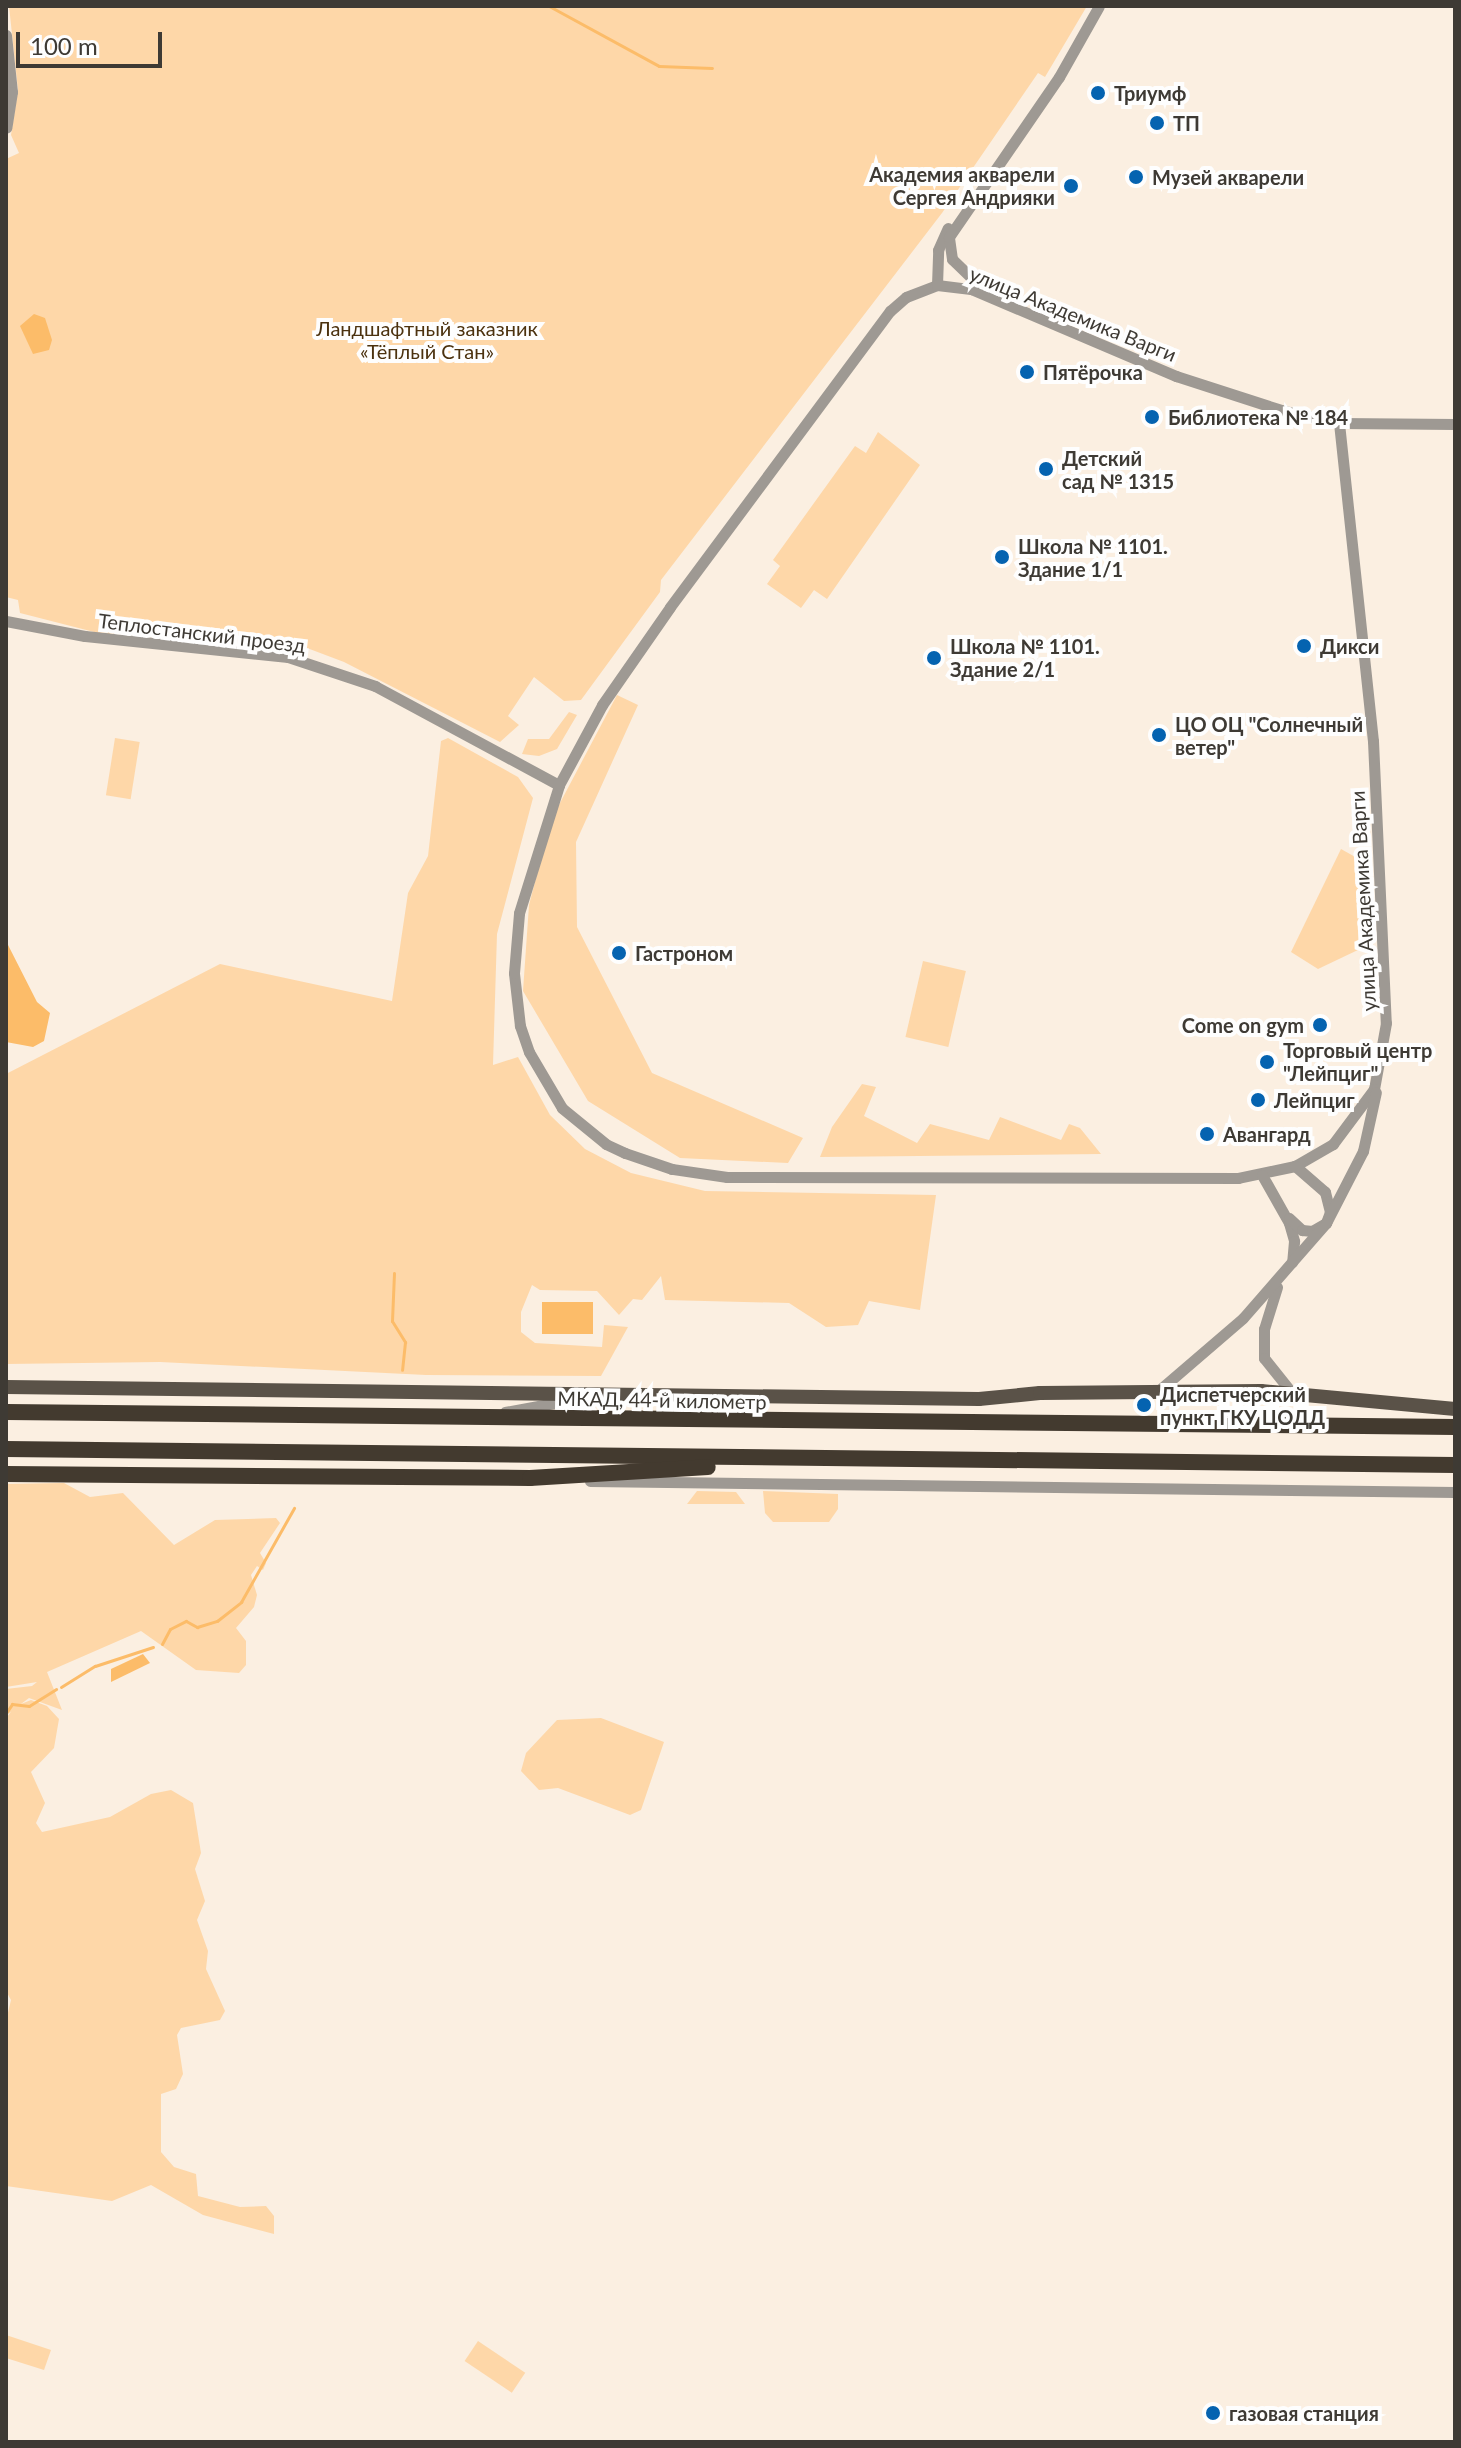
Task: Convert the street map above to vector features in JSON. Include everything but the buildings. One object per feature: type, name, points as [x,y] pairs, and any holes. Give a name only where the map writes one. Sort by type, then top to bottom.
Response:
[{"type":"highway","name":"МКАД, 44-й километр","points":[[6,1412],[1455,1427]]},
{"type":"highway","points":[[6,1449],[1455,1465]]},
{"type":"highway","points":[[6,1474],[530,1478],[780,1458]]},
{"type":"main road","points":[[6,1387],[979,1399],[1157,1392],[1293,1393],[1455,1409]]},
{"type":"street","points":[[937,285],[941,239],[1039,108],[1099,6]]},
{"type":"street","points":[[6,35],[12,92],[6,128]]},
{"type":"street","points":[[967,207],[949,237],[949,254],[992,296]]},
{"type":"street","name":"улица Академика Варги","points":[[937,285],[959,285],[992,296],[1203,386],[1339,423],[1377,804],[1386,1023],[1381,1068],[1364,1106],[1333,1144],[1295,1166],[1262,1175],[1138,1180],[727,1177],[672,1169],[606,1144],[562,1108],[543,1079],[520,1028],[514,998],[519,913],[559,785],[602,705],[646,641],[890,311],[906,297],[937,285]]},
{"type":"street","points":[[1339,423],[1455,424]]},
{"type":"street","name":"Теплостанский проезд","points":[[6,621],[85,636],[288,657],[375,686],[559,785]]},
{"type":"street","points":[[1157,1392],[1211,1349],[1290,1267],[1326,1223],[1363,1151],[1381,1068]]},
{"type":"street","points":[[1295,1166],[1325,1192],[1330,1201],[1326,1223]]},
{"type":"street","points":[[1262,1175],[1282,1208],[1302,1230],[1326,1223]]},
{"type":"street","points":[[1282,1208],[1294,1241],[1290,1267],[1267,1311],[1263,1343],[1271,1373],[1293,1393]]},
{"type":"street","points":[[470,1418],[599,1394]]},
{"type":"street","points":[[530,1478],[670,1485],[971,1487],[1028,1483],[1063,1489],[1455,1492]]},
{"type":"green space","name":"Ландшафтный заказник «Тёплый Стан»","points":[[9,6],[1087,6],[1045,77],[1038,73],[942,213],[661,580],[660,592],[581,700],[564,701],[534,677],[508,716],[519,725],[500,742],[344,662],[299,645],[255,637],[102,634],[20,613],[18,600],[6,597],[6,159],[19,153],[11,135],[18,90]]},
{"type":"green space","points":[[878,432],[920,465],[827,599],[814,590],[801,608],[767,584],[780,566],[773,560],[855,446],[866,453]]},
{"type":"green space","points":[[617,695],[638,705],[576,842],[577,927],[652,1073],[803,1138],[788,1163],[680,1158],[588,1101],[523,991],[529,905],[551,820]]},
{"type":"green space","points":[[569,712],[577,715],[557,749],[539,756],[522,754],[528,739],[549,739]]},
{"type":"green space","points":[[115,738],[140,742],[131,799],[106,795]]},
{"type":"green space","points":[[448,738],[518,777],[533,798],[497,934],[493,1065],[518,1057],[550,1115],[585,1149],[631,1173],[705,1191],[936,1195],[920,1310],[869,1301],[858,1325],[826,1327],[789,1303],[665,1300],[661,1276],[642,1300],[633,1299],[619,1315],[597,1291],[540,1290],[532,1285],[521,1312],[521,1332],[535,1343],[602,1347],[604,1325],[628,1327],[601,1376],[426,1375],[160,1362],[6,1364],[6,1074],[220,964],[392,1001],[408,893],[428,856],[441,741]]},
{"type":"green space","points":[[1341,849],[1366,863],[1360,949],[1318,969],[1291,952]]},
{"type":"green space","points":[[923,961],[966,971],[948,1047],[905,1037]]},
{"type":"green space","points":[[862,1084],[876,1087],[864,1116],[917,1143],[930,1124],[989,1140],[1000,1117],[1061,1140],[1069,1124],[1080,1128],[1101,1154],[820,1157],[832,1127]]},
{"type":"green space","points":[[64,1483],[90,1497],[123,1493],[174,1545],[215,1520],[276,1518],[280,1523],[260,1553],[266,1563],[263,1570],[257,1566],[251,1575],[257,1595],[254,1607],[236,1628],[246,1641],[246,1665],[239,1673],[196,1670],[141,1631],[47,1672],[62,1710],[29,1698],[21,1704],[31,1700],[47,1706],[59,1719],[54,1748],[31,1772],[45,1803],[36,1823],[42,1832],[110,1817],[151,1794],[171,1790],[193,1803],[201,1853],[195,1869],[205,1901],[197,1920],[208,1951],[206,1969],[225,2011],[220,2020],[181,2028],[177,2035],[183,2074],[176,2089],[161,2094],[161,2152],[174,2167],[196,2174],[198,2196],[240,2207],[266,2206],[274,2216],[274,2234],[203,2215],[151,2185],[112,2201],[6,2186],[6,2021],[11,2000],[6,1991],[6,1718],[11,1712],[6,1715],[6,1689],[32,1686],[37,1682],[6,1687],[6,1484]]},
{"type":"green space","points":[[697,1491],[736,1492],[745,1504],[687,1504]]},
{"type":"green space","points":[[763,1491],[838,1494],[838,1509],[829,1522],[773,1522],[765,1513]]},
{"type":"green space","points":[[601,1718],[664,1742],[641,1810],[630,1815],[558,1788],[539,1790],[521,1771],[526,1753],[557,1720]]},
{"type":"green space","points":[[6,2335],[51,2350],[44,2370],[6,2358]]},
{"type":"green space","points":[[478,2341],[525,2373],[512,2393],[465,2361]]},
{"type":"shaded area","points":[[34,314],[45,318],[52,340],[49,350],[33,354],[20,326]]},
{"type":"shaded area","points":[[6,941],[37,1002],[50,1013],[44,1041],[33,1047],[6,1042]]},
{"type":"shaded area","points":[[542,1302],[593,1302],[593,1334],[542,1334]]},
{"type":"shaded area","points":[[143,1654],[150,1663],[111,1682],[111,1669]]},
{"type":"waterway","points":[[549,6],[659,66],[712,68]]},
{"type":"waterway","points":[[394,1273],[392,1321],[405,1342],[402,1370]]},
{"type":"waterway","points":[[162,1644],[170,1629],[186,1621],[197,1627],[217,1621],[241,1602],[294,1508]]},
{"type":"waterway","points":[[61,1687],[95,1666],[153,1647]]},
{"type":"waterway","points":[[6,1713],[12,1704],[29,1706],[56,1689]]},
{"type":"place","name":"Триумф","points":[[1098,93]]},
{"type":"place","name":"ТП","points":[[1157,123]]},
{"type":"place","name":"Музей акварели","points":[[1136,177]]},
{"type":"place","name":"Академия акварели Сергея Андрияки","points":[[1071,186]]},
{"type":"place","name":"Пятёрочка","points":[[1027,372]]},
{"type":"place","name":"Библиотека № 184","points":[[1152,417]]},
{"type":"place","name":"Детский сад № 1315","points":[[1046,469]]},
{"type":"place","name":"Школа № 1101. Здание 1/1","points":[[1002,557]]},
{"type":"place","name":"Дикси","points":[[1304,646]]},
{"type":"place","name":"Школа № 1101. Здание 2/1","points":[[934,658]]},
{"type":"place","name":"ЦО ОЦ \"Солнечный ветер\"","points":[[1159,735]]},
{"type":"place","name":"Гастроном","points":[[619,953]]},
{"type":"place","name":"Come on gym","points":[[1320,1025]]},
{"type":"place","name":"Торговый центр \"Лейпциг\"","points":[[1267,1062]]},
{"type":"place","name":"Лейпциг","points":[[1258,1100]]},
{"type":"place","name":"Авангард","points":[[1207,1134]]},
{"type":"place","name":"Диспетчерский пункт ГКУ ЦОДД","points":[[1144,1405]]},
{"type":"place","name":"газовая станция","points":[[1213,2413]]}]
